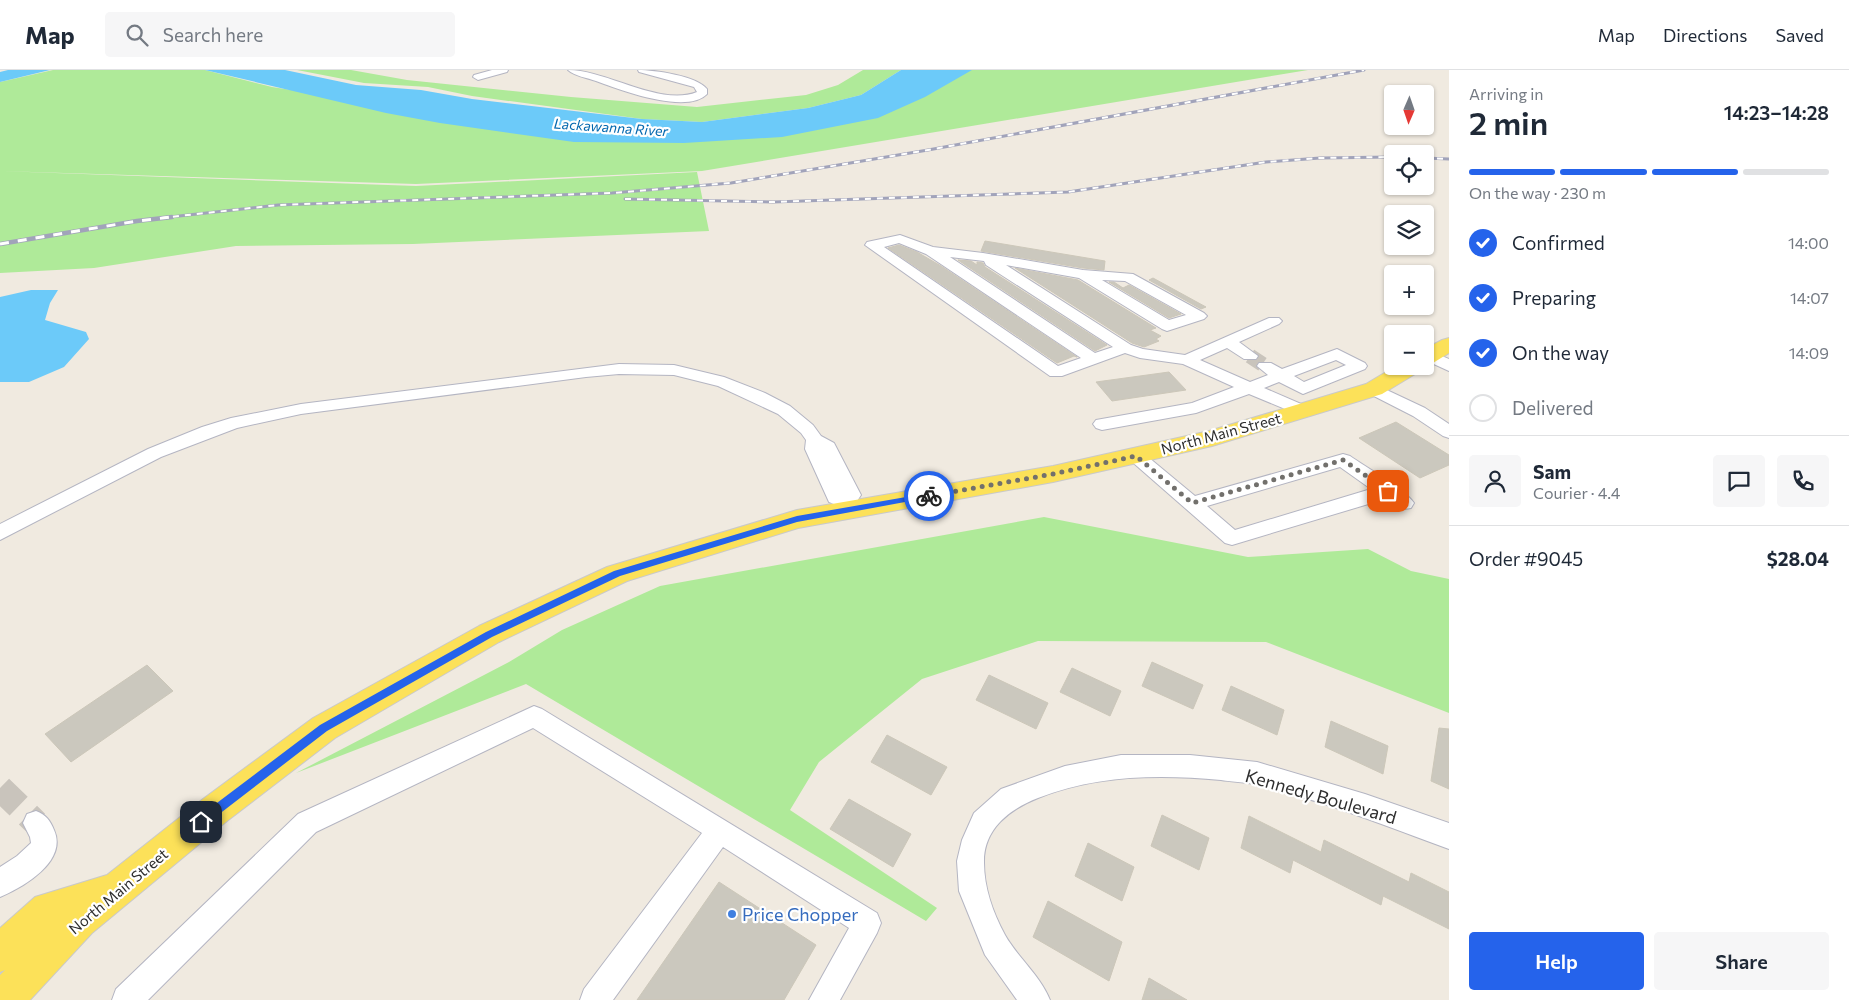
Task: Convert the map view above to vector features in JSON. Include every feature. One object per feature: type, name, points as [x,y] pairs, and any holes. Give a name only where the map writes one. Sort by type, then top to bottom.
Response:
[{"type":"main road","name":"North Main Street","points":[[1434,353],[1449,344]]},
{"type":"main road","name":"North Main Street","points":[[3,1000],[80,920],[118,888],[324,728],[489,634],[617,574],[797,519],[848,506],[1053,474],[1212,438],[1374,389],[1397,375]]},
{"type":"main road","points":[[0,954],[48,910],[118,888]]},
{"type":"street","points":[[478,77],[503,70]]},
{"type":"street","points":[[573,70],[674,100],[693,98],[702,94],[702,90],[698,86],[644,70]]},
{"type":"street","points":[[1093,359],[931,251],[900,239],[872,245],[1056,372],[1125,348]]},
{"type":"street","points":[[931,251],[983,257],[1083,274],[1128,277],[1199,316],[1167,326],[1083,274]]},
{"type":"street","points":[[983,257],[1125,348],[1140,353],[1187,360],[1302,410]]},
{"type":"street","points":[[1187,360],[1274,321]]},
{"type":"street","points":[[1228,342],[1250,356]]},
{"type":"street","points":[[1102,424],[1196,408],[1249,387],[1272,371],[1302,367],[1337,354],[1359,366],[1303,389],[1272,371]]},
{"type":"street","points":[[1434,363],[1449,366]]},
{"type":"street","points":[[1302,367],[1323,381]]},
{"type":"street","points":[[0,533],[143,459],[210,430],[301,410],[619,369],[674,370],[724,382],[784,410],[807,429],[815,440],[814,449],[836,497],[848,506]]},
{"type":"street","points":[[1374,389],[1419,412],[1449,432]]},
{"type":"street","points":[[1136,456],[1232,538],[1388,491]]},
{"type":"street","points":[[1192,503],[1343,460],[1404,503]]},
{"type":"street","points":[[127,1000],[307,823],[534,716],[868,923],[824,1000]]},
{"type":"street","name":"Kennedy Boulevard","points":[[1035,1000],[995,945],[973,891],[970,861],[975,840],[983,822],[1010,797],[1065,777],[1121,766],[1190,766],[1257,773],[1366,806],[1449,836]]},
{"type":"street","points":[[0,883],[33,861],[42,851],[45,841],[44,835],[36,823]]},
{"type":"street","points":[[595,1000],[720,830]]},
{"type":"green space","points":[[53,70],[205,70],[272,87],[395,106],[713,137],[950,70],[1308,70],[702,171],[416,184],[0,171],[0,82]]},
{"type":"green space","points":[[297,70],[351,70],[407,80],[571,97],[697,107],[806,95],[838,85],[863,70],[901,70],[861,95],[808,108],[702,122],[642,119],[472,96],[428,87],[364,83]]},
{"type":"green space","points":[[0,171],[416,186],[697,172],[709,231],[413,244],[236,246],[94,268],[0,273]]},
{"type":"green space","points":[[1044,517],[1248,557],[1368,549],[1411,571],[1449,579],[1449,713],[1266,642],[1038,641],[922,679],[819,762],[790,810],[937,908],[926,921],[526,684],[296,773],[509,662],[562,630],[660,586]]},
{"type":"water","points":[[8,70],[50,70],[0,82],[0,72]]},
{"type":"water","name":"Lackawanna River","points":[[205,70],[285,70],[356,85],[421,90],[472,99],[642,119],[702,122],[808,108],[861,95],[901,70],[972,70],[925,97],[878,118],[782,137],[684,143],[574,142],[440,123],[386,113]]},
{"type":"water","points":[[31,290],[58,290],[50,303],[45,320],[86,332],[89,339],[64,367],[29,382],[0,382],[0,297]]},
{"type":"building","points":[[985,241],[1105,261],[1104,270],[981,251]]},
{"type":"building","points":[[899,245],[917,252],[941,266],[1077,357],[1074,356],[1057,363],[888,248]]},
{"type":"building","points":[[958,260],[971,261],[977,265],[977,262],[983,263],[985,267],[1107,345],[1095,351]]},
{"type":"building","points":[[1015,268],[1078,280],[1156,328],[1150,330],[1161,336],[1156,339],[1159,341],[1144,347],[1132,343]]},
{"type":"building","points":[[1153,278],[1206,307],[1201,309],[1149,280]]},
{"type":"building","points":[[1109,282],[1114,282],[1123,288],[1129,285],[1181,314],[1169,318]]},
{"type":"building","points":[[1169,372],[1186,390],[1112,401],[1096,382]]},
{"type":"building","points":[[1396,422],[1449,455],[1449,465],[1420,478],[1359,438]]},
{"type":"building","points":[[1152,662],[1203,685],[1193,709],[1142,686]]},
{"type":"building","points":[[147,665],[173,691],[71,762],[45,734]]},
{"type":"building","points":[[1072,668],[1121,691],[1110,716],[1060,692]]},
{"type":"building","points":[[989,675],[1048,703],[1036,729],[976,700]]},
{"type":"building","points":[[1231,686],[1284,710],[1277,735],[1222,710]]},
{"type":"building","points":[[1331,721],[1388,746],[1383,774],[1325,747]]},
{"type":"building","points":[[1439,728],[1449,729],[1449,789],[1431,781]]},
{"type":"building","points":[[887,735],[947,767],[931,795],[871,762]]},
{"type":"building","points":[[849,799],[911,834],[893,867],[830,829]]},
{"type":"building","points":[[1162,815],[1209,838],[1199,870],[1151,846]]},
{"type":"building","points":[[1249,816],[1321,852],[1324,840],[1409,882],[1411,873],[1449,892],[1449,929],[1383,896],[1381,905],[1293,860],[1290,873],[1241,848]]},
{"type":"building","points":[[1088,843],[1134,867],[1122,901],[1075,876]]},
{"type":"building","name":"Price Chopper","points":[[719,882],[816,945],[784,1000],[637,1000]]},
{"type":"building","points":[[1048,901],[1122,942],[1109,981],[1033,937]]},
{"type":"building","points":[[1149,978],[1187,1000],[1142,1000]]},
{"type":"tunnel","points":[[1250,356],[1265,366]]},
{"type":"tunnel","points":[[0,788],[36,823]]},
{"type":"railway","points":[[161,218],[278,205],[612,193],[731,183],[928,150],[1364,70]]},
{"type":"railway","points":[[625,199],[773,202],[1068,192],[1266,162],[1320,158],[1384,157]]},
{"type":"railway","points":[[1434,158],[1449,159]]},
{"type":"railway","points":[[0,244],[172,217]]},
{"type":"way so far","points":[[929,496],[1053,474],[1136,456],[1192,503],[1343,460],[1388,491]]},
{"type":"place","name":"Price Chopper","points":[[732,914]]},
{"type":"route","points":[[201,822],[324,728],[489,634],[617,574],[797,519],[929,496]]}]
